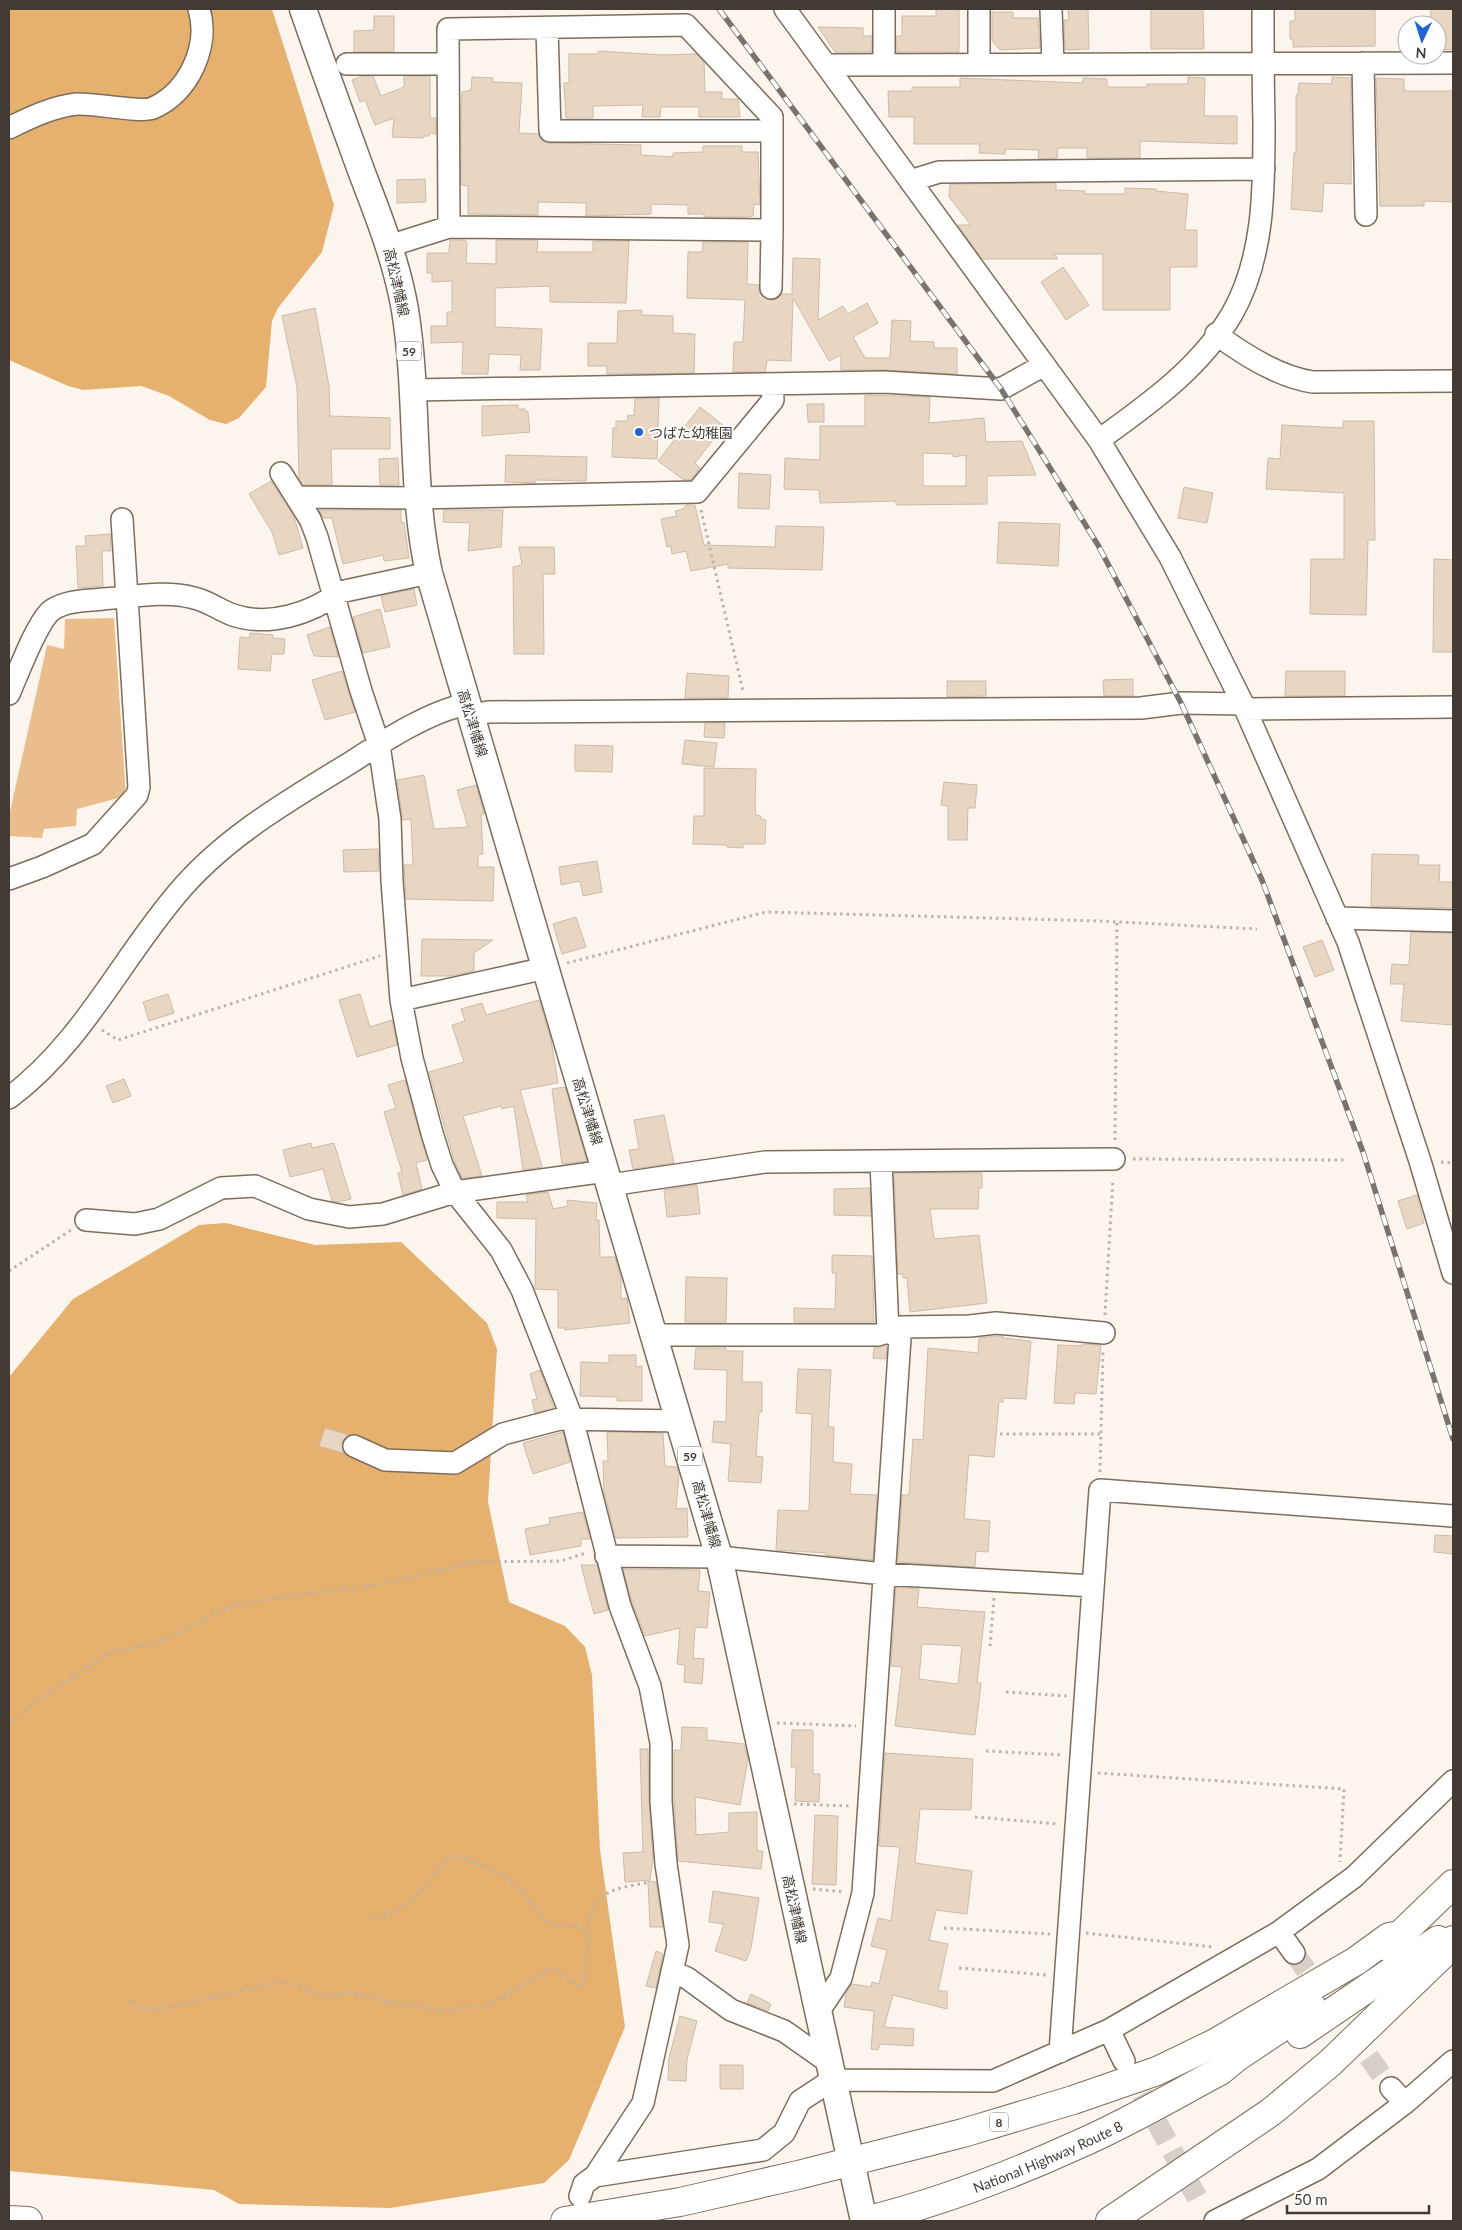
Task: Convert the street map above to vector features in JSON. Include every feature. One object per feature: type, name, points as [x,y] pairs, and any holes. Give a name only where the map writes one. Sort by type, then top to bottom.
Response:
[{"type":"highway","name":"National Highway Route 8","points":[[1220,2072],[1236,2057],[1308,2010],[1378,1958],[1396,1943],[1400,1935],[1453,1884]]},
{"type":"highway","name":"National Highway Route 8","points":[[865,2221],[905,2212],[996,2179],[1079,2145],[1220,2072],[1245,2066],[1302,2034],[1453,1931]]},
{"type":"highway","name":"8","points":[[565,2221],[680,2202],[963,2133],[1073,2100],[1157,2070],[1231,2034],[1356,1961],[1389,1937],[1400,1935]]},
{"type":"highway","points":[[1110,2221],[1271,2112],[1330,2063],[1448,1948],[1453,1940]]},
{"type":"highway","points":[[9,2220],[28,2221]]},
{"type":"main road","name":"高松津幡線","points":[[303,9],[389,246],[405,310],[413,390],[417,498],[421,538],[429,574],[719,1557],[830,2071],[865,2221]]},
{"type":"street","points":[[9,128],[31,117],[77,104],[152,109],[183,87],[200,52],[203,22],[199,9]]},
{"type":"street","points":[[785,9],[1099,440],[1170,557],[1244,706],[1348,942],[1420,1161],[1453,1273]]},
{"type":"street","points":[[884,9],[884,65]]},
{"type":"street","points":[[978,9],[979,64]]},
{"type":"street","points":[[1051,9],[1053,64]]},
{"type":"street","points":[[1099,440],[1177,381],[1231,314],[1243,290],[1252,261],[1262,207],[1264,169],[1263,9]]},
{"type":"street","points":[[449,227],[448,30],[686,25],[772,117],[771,288]]},
{"type":"street","points":[[547,28],[550,131],[772,131]]},
{"type":"street","points":[[826,66],[1263,62],[1453,63]]},
{"type":"street","points":[[1363,63],[1366,214]]},
{"type":"street","points":[[347,64],[447,64]]},
{"type":"street","points":[[910,181],[939,172],[1264,169]]},
{"type":"street","points":[[389,246],[449,227],[772,230]]},
{"type":"street","points":[[1216,334],[1239,352],[1298,380],[1313,382],[1453,381]]},
{"type":"street","points":[[413,390],[884,382],[1001,389],[1044,365]]},
{"type":"street","points":[[297,496],[417,498],[697,492],[773,400],[772,385]]},
{"type":"street","points":[[281,473],[310,519],[317,537],[361,692],[379,745],[390,819],[401,1000],[412,1058],[432,1133],[442,1165],[455,1192],[501,1250],[522,1290],[572,1418],[605,1552],[623,1615],[650,1686],[660,1743],[661,1800],[668,1878],[678,1945],[643,2103],[595,2176],[584,2184],[580,2196]]},
{"type":"street","points":[[9,879],[42,867],[93,844],[137,795],[140,779],[122,519]]},
{"type":"street","points":[[9,694],[39,629],[51,611],[70,602],[126,596],[158,595],[195,598],[245,619],[271,620],[295,614],[340,592],[429,574]]},
{"type":"street","points":[[13,1088],[44,1069],[86,1020],[147,931],[200,869],[269,813],[379,745],[449,708],[488,712],[748,711],[1141,708],[1181,703],[1244,706],[1453,707]]},
{"type":"street","points":[[1337,918],[1453,921]]},
{"type":"street","points":[[401,1000],[546,968]]},
{"type":"street","points":[[86,1220],[135,1224],[159,1219],[221,1188],[255,1186],[309,1209],[349,1217],[382,1214],[455,1192],[765,1162],[1114,1160]]},
{"type":"street","points":[[881,1161],[888,1332]]},
{"type":"street","points":[[654,1335],[878,1335],[901,1327],[970,1326],[996,1323],[1104,1333]]},
{"type":"street","points":[[818,2014],[841,1978],[863,1893],[900,1338],[888,1332]]},
{"type":"street","points":[[354,1446],[385,1460],[455,1463],[503,1434],[560,1419],[679,1421]]},
{"type":"street","points":[[1060,2052],[1100,1490],[1453,1516]]},
{"type":"street","points":[[605,1552],[719,1557],[884,1574],[1093,1586]]},
{"type":"street","points":[[672,1971],[687,1978],[731,2010],[784,2031],[830,2071],[993,2081],[1109,2030],[1279,1932],[1354,1877],[1453,1780]]},
{"type":"street","points":[[1279,1932],[1294,1953]]},
{"type":"street","points":[[1109,2030],[1124,2061]]},
{"type":"street","points":[[1209,2217],[1318,2169],[1405,2104],[1453,2061]]},
{"type":"street","points":[[595,2176],[764,2150],[784,2133],[800,2101],[830,2071]]},
{"type":"street","points":[[1391,2088],[1405,2104]]},
{"type":"path","points":[[697,492],[748,711]]},
{"type":"path","points":[[546,968],[766,912],[1117,922],[1257,929]]},
{"type":"path","points":[[1100,1490],[1104,1333],[1114,1160],[1117,922]]},
{"type":"path","points":[[86,1020],[118,1040],[397,951]]},
{"type":"path","points":[[1114,1160],[1345,1160]]},
{"type":"path","points":[[9,1271],[86,1220]]},
{"type":"path","points":[[1000,1434],[1100,1434]]},
{"type":"path","points":[[9,1725],[36,1701],[111,1652],[165,1640],[228,1607],[262,1600],[381,1584],[474,1562],[560,1561],[605,1552]]},
{"type":"path","points":[[990,1646],[995,1580]]},
{"type":"path","points":[[1006,1692],[1085,1697]]},
{"type":"path","points":[[755,1722],[874,1727]]},
{"type":"path","points":[[986,1751],[1081,1764],[1344,1790],[1338,1888]]},
{"type":"path","points":[[772,1803],[868,1807]]},
{"type":"path","points":[[975,1817],[1076,1826]]},
{"type":"path","points":[[372,1919],[393,1913],[410,1903],[451,1856],[462,1857],[504,1876],[521,1890],[536,1910],[550,1924],[574,1925],[588,1932]]},
{"type":"path","points":[[128,2000],[140,2009],[166,2008],[279,1982],[294,1984],[319,1996],[349,1992],[416,2008],[446,2011],[462,2007],[485,2007],[550,1969],[559,1971],[577,1986],[584,1983],[588,1970],[588,1932],[591,1914],[598,1900],[612,1891],[668,1878]]},
{"type":"path","points":[[791,1888],[863,1893]]},
{"type":"path","points":[[944,1928],[1068,1933],[1247,1950]]},
{"type":"path","points":[[959,1968],[1065,1976]]},
{"type":"shaded area","points":[[9,9],[272,9],[334,205],[322,252],[278,308],[272,321],[266,387],[239,418],[226,424],[210,420],[169,396],[141,386],[83,390],[68,386],[9,360]]},
{"type":"shaded area","points":[[114,618],[126,796],[77,809],[76,826],[44,829],[42,838],[9,836],[9,816],[47,645],[64,649],[65,619]]},
{"type":"shaded area","points":[[226,1223],[315,1245],[401,1242],[487,1323],[497,1349],[488,1502],[509,1602],[565,1626],[585,1647],[592,1675],[600,1850],[625,2027],[569,2160],[544,2183],[390,2208],[239,2204],[214,2190],[9,2171],[9,1377],[73,1299],[199,1225]]},
{"type":"building","points":[[936,9],[959,9],[959,52],[896,52],[896,36],[902,36],[902,16],[936,16]]},
{"type":"building","points":[[1068,9],[1088,9],[1089,49],[1066,50],[1064,20],[1069,20]]},
{"type":"building","points":[[1151,9],[1203,9],[1204,49],[1151,49]]},
{"type":"building","points":[[1295,9],[1375,9],[1375,46],[1293,47],[1293,39],[1290,39],[1290,21],[1295,21]]},
{"type":"building","points":[[1431,9],[1453,9],[1453,50],[1447,50],[1447,15],[1431,15]]},
{"type":"building","points":[[992,12],[1013,12],[1013,18],[1038,18],[1040,48],[1000,50],[992,41]]},
{"type":"building","points":[[374,16],[394,16],[394,52],[354,52],[354,31],[374,30]]},
{"type":"building","points":[[818,27],[863,28],[863,36],[872,36],[872,52],[835,52]]},
{"type":"building","points":[[598,51],[663,55],[696,54],[704,62],[705,92],[722,92],[722,99],[738,99],[740,117],[699,117],[699,107],[661,107],[660,117],[642,117],[643,105],[593,106],[593,118],[566,118],[564,83],[569,83],[569,54],[598,54]]},
{"type":"building","points":[[362,76],[373,76],[381,96],[404,87],[404,76],[430,76],[430,118],[436,118],[436,134],[430,133],[429,136],[424,136],[423,138],[392,137],[394,118],[375,125],[365,100],[360,102],[352,80]]},
{"type":"building","points":[[472,77],[493,78],[493,82],[522,83],[519,133],[538,134],[543,142],[641,145],[641,155],[673,157],[673,153],[703,152],[703,146],[742,146],[742,152],[758,152],[760,205],[754,204],[753,216],[748,217],[704,217],[704,214],[688,214],[688,205],[651,204],[651,214],[586,216],[586,203],[538,202],[538,215],[468,214],[468,186],[461,185],[461,109],[462,92],[471,90]]},
{"type":"building","points":[[1188,77],[1205,78],[1204,116],[1237,116],[1237,144],[1140,141],[1140,158],[1087,158],[1087,148],[1058,148],[1057,158],[1038,159],[1039,150],[1005,149],[1005,154],[979,153],[980,144],[914,144],[914,117],[889,117],[888,91],[912,91],[912,87],[960,87],[960,78],[1083,83],[1083,78],[1107,79],[1107,87],[1147,87],[1147,84],[1188,84]]},
{"type":"building","points":[[1332,77],[1351,78],[1351,184],[1324,183],[1322,212],[1291,209],[1294,153],[1296,153],[1296,95],[1298,95],[1299,83],[1332,84]]},
{"type":"building","points":[[1376,78],[1404,79],[1404,91],[1453,91],[1453,202],[1424,201],[1424,206],[1380,206]]},
{"type":"building","points":[[425,179],[426,202],[397,203],[397,180]]},
{"type":"building","points":[[1056,183],[1056,190],[1085,191],[1085,194],[1125,194],[1125,188],[1156,189],[1156,191],[1188,194],[1185,230],[1197,230],[1197,267],[1170,267],[1170,310],[1103,310],[1103,254],[1054,254],[1058,259],[982,259],[958,225],[971,225],[949,197],[950,184]]},
{"type":"building","points":[[450,240],[465,240],[467,242],[466,263],[496,264],[496,240],[538,240],[537,252],[593,252],[593,241],[629,241],[626,303],[550,302],[550,286],[495,288],[495,327],[542,329],[540,370],[520,370],[521,355],[489,354],[488,374],[462,374],[463,342],[431,343],[431,326],[447,326],[447,312],[452,312],[452,281],[432,282],[432,273],[427,273],[427,253],[449,253]]},
{"type":"building","points":[[703,242],[748,242],[747,284],[759,285],[759,293],[770,300],[777,299],[782,294],[792,294],[793,258],[820,259],[818,320],[843,306],[848,314],[867,303],[878,323],[853,337],[865,358],[890,358],[892,320],[911,321],[910,341],[934,342],[934,348],[957,348],[957,374],[885,370],[841,370],[841,355],[829,361],[793,298],[791,361],[767,360],[765,372],[733,372],[734,342],[743,342],[745,300],[687,298],[688,252],[702,252]]},
{"type":"building","points":[[1063,267],[1089,305],[1066,320],[1041,282]]},
{"type":"building","points":[[315,308],[329,386],[330,416],[390,418],[390,449],[331,449],[332,485],[303,485],[299,479],[297,387],[282,316]]},
{"type":"building","points":[[642,310],[642,315],[673,316],[673,333],[695,334],[694,373],[607,374],[607,366],[588,366],[588,343],[617,343],[618,311]]},
{"type":"building","points":[[865,395],[930,397],[929,423],[984,418],[986,442],[1022,441],[1036,475],[987,476],[987,504],[896,505],[896,501],[820,503],[819,490],[784,489],[785,458],[820,460],[820,426],[865,426]],"holes":[[[923,453],[953,454],[953,457],[966,455],[966,486],[923,486]]]},
{"type":"building","points":[[659,398],[657,459],[612,457],[613,428],[616,428],[616,421],[627,421],[628,415],[634,416],[635,399]]},
{"type":"building","points":[[807,404],[824,404],[824,422],[808,422]]},
{"type":"building","points":[[518,405],[518,409],[525,409],[528,412],[530,432],[482,436],[482,406]]},
{"type":"building","points":[[700,407],[724,426],[695,463],[700,468],[691,480],[684,480],[658,461]]},
{"type":"building","points":[[1343,421],[1374,421],[1375,540],[1368,540],[1366,615],[1310,614],[1311,559],[1344,559],[1344,493],[1266,489],[1268,458],[1280,459],[1282,425],[1343,428]]},
{"type":"building","points":[[506,455],[587,457],[586,481],[535,480],[535,483],[505,482]]},
{"type":"building","points":[[398,458],[399,485],[380,485],[379,459]]},
{"type":"building","points":[[739,473],[771,475],[769,509],[738,508]]},
{"type":"building","points":[[271,481],[294,517],[303,548],[279,555],[272,532],[249,494]]},
{"type":"building","points":[[1184,487],[1213,493],[1207,523],[1178,518]]},
{"type":"building","points":[[686,505],[695,505],[704,545],[775,547],[776,526],[824,527],[822,570],[728,568],[728,564],[691,571],[686,551],[672,554],[671,546],[667,547],[661,519],[677,516],[675,511],[683,509]]},
{"type":"building","points":[[319,510],[401,510],[401,523],[404,522],[409,558],[384,561],[383,555],[343,564],[332,518],[323,518]]},
{"type":"building","points":[[444,510],[503,510],[501,547],[468,551],[470,523],[443,522]]},
{"type":"building","points":[[999,522],[1060,524],[1058,566],[997,563]]},
{"type":"building","points":[[110,534],[111,551],[102,551],[103,586],[78,588],[76,546],[86,546],[85,536]]},
{"type":"building","points":[[519,547],[554,547],[555,574],[543,574],[544,654],[514,654],[513,567],[522,565]]},
{"type":"building","points":[[1434,559],[1453,560],[1453,652],[1433,652]]},
{"type":"building","points":[[414,589],[417,605],[385,612],[381,596]]},
{"type":"building","points":[[380,609],[390,647],[363,653],[353,617]]},
{"type":"building","points":[[330,627],[338,657],[314,656],[307,635]]},
{"type":"building","points":[[250,633],[273,635],[273,638],[285,639],[284,654],[272,654],[270,671],[238,669],[240,637],[249,638]]},
{"type":"building","points":[[342,671],[355,712],[325,720],[312,680]]},
{"type":"building","points":[[1286,671],[1345,671],[1345,696],[1285,696]]},
{"type":"building","points":[[687,673],[729,676],[728,698],[685,698]]},
{"type":"building","points":[[1133,679],[1133,696],[1104,696],[1103,680]]},
{"type":"building","points":[[947,681],[986,681],[986,696],[947,697]]},
{"type":"building","points":[[705,723],[725,723],[724,738],[704,737]]},
{"type":"building","points":[[685,740],[717,743],[714,767],[682,764]]},
{"type":"building","points":[[575,745],[613,746],[612,772],[575,771]]},
{"type":"building","points":[[704,768],[756,769],[755,807],[756,815],[766,820],[765,844],[743,844],[743,848],[727,847],[727,845],[693,844],[694,816],[704,816]]},
{"type":"building","points":[[424,775],[434,829],[468,827],[457,790],[476,785],[484,814],[481,815],[483,854],[478,855],[478,867],[494,867],[493,901],[406,899],[404,865],[413,865],[411,819],[403,820],[397,780]]},
{"type":"building","points":[[944,782],[977,785],[975,808],[968,808],[967,840],[948,840],[948,806],[941,805]]},
{"type":"building","points":[[378,849],[379,871],[344,872],[343,850]]},
{"type":"building","points":[[1372,854],[1419,855],[1418,865],[1440,865],[1439,882],[1453,882],[1453,908],[1371,906]]},
{"type":"building","points":[[597,861],[602,892],[583,896],[580,881],[561,885],[559,867]]},
{"type":"building","points":[[576,917],[586,947],[562,954],[553,924]]},
{"type":"building","points":[[1411,932],[1453,933],[1453,1025],[1401,1021],[1404,984],[1390,984],[1392,964],[1409,965]]},
{"type":"building","points":[[422,939],[493,940],[474,953],[474,971],[450,976],[421,976]]},
{"type":"building","points":[[1322,940],[1334,970],[1315,977],[1303,947]]},
{"type":"building","points":[[168,994],[174,1013],[149,1021],[143,1002]]},
{"type":"building","points":[[360,994],[370,1027],[392,1020],[397,1045],[357,1057],[339,1000]]},
{"type":"building","points":[[539,1000],[551,1040],[558,1083],[520,1090],[542,1167],[523,1170],[514,1106],[502,1109],[501,1106],[463,1116],[482,1176],[462,1178],[454,1160],[429,1072],[464,1062],[452,1025],[465,1021],[461,1009],[482,1003],[486,1015]]},
{"type":"building","points":[[124,1079],[131,1096],[113,1103],[106,1086]]},
{"type":"building","points":[[405,1080],[427,1160],[416,1163],[422,1189],[403,1195],[398,1173],[402,1172],[384,1112],[396,1108],[388,1085]]},
{"type":"building","points":[[565,1087],[587,1161],[562,1164],[552,1089]]},
{"type":"building","points":[[664,1115],[674,1163],[633,1169],[629,1150],[639,1149],[634,1120]]},
{"type":"building","points":[[311,1143],[312,1148],[334,1143],[351,1199],[338,1202],[332,1201],[323,1169],[290,1177],[283,1150]]},
{"type":"building","points":[[894,1173],[982,1173],[982,1188],[979,1188],[978,1209],[930,1209],[934,1239],[979,1235],[987,1303],[910,1312],[907,1278],[903,1278],[903,1274],[898,1274]]},
{"type":"building","points":[[697,1185],[700,1214],[667,1217],[664,1190]]},
{"type":"building","points":[[870,1188],[871,1216],[834,1215],[834,1189]]},
{"type":"building","points":[[548,1192],[553,1209],[568,1206],[567,1200],[597,1203],[596,1220],[599,1220],[600,1257],[615,1257],[621,1279],[621,1299],[627,1298],[630,1323],[565,1330],[565,1328],[558,1328],[558,1290],[535,1289],[536,1219],[497,1218],[497,1202],[528,1202],[526,1195]]},
{"type":"building","points":[[1417,1195],[1424,1223],[1407,1229],[1398,1201]]},
{"type":"building","points":[[832,1255],[872,1256],[874,1322],[794,1322],[794,1308],[835,1309],[836,1273],[832,1273]]},
{"type":"building","points":[[686,1277],[727,1278],[726,1322],[685,1322]]},
{"type":"building","points":[[996,1336],[1031,1341],[1026,1399],[1003,1398],[1003,1402],[999,1402],[994,1457],[969,1455],[964,1519],[990,1521],[988,1552],[976,1551],[975,1567],[898,1562],[902,1495],[909,1495],[913,1439],[923,1440],[928,1348],[978,1353],[979,1338]]},
{"type":"building","points":[[1082,1344],[1101,1345],[1096,1394],[1075,1393],[1074,1404],[1054,1403],[1058,1345],[1082,1346]]},
{"type":"building","points":[[887,1345],[886,1359],[873,1358],[874,1348]]},
{"type":"building","points":[[696,1348],[726,1348],[726,1351],[743,1351],[742,1382],[762,1382],[762,1412],[759,1412],[756,1456],[763,1457],[761,1483],[728,1481],[731,1444],[712,1442],[714,1421],[726,1422],[727,1370],[694,1369]]},
{"type":"building","points":[[609,1355],[636,1355],[636,1367],[642,1366],[642,1401],[617,1401],[617,1397],[580,1396],[581,1362],[609,1363]]},
{"type":"building","points":[[798,1369],[831,1370],[828,1427],[834,1427],[833,1462],[852,1464],[850,1494],[877,1495],[873,1560],[825,1555],[826,1553],[776,1550],[778,1510],[809,1511],[812,1414],[796,1413]]},
{"type":"building","points":[[540,1370],[554,1408],[535,1413],[532,1400],[537,1399],[530,1374]]},
{"type":"building","points":[[325,1428],[349,1435],[342,1441],[343,1453],[319,1446]]},
{"type":"building","points":[[563,1432],[570,1462],[533,1474],[523,1443]]},
{"type":"building","points":[[607,1432],[663,1433],[665,1466],[677,1467],[679,1474],[676,1509],[687,1508],[688,1537],[616,1538],[604,1492],[603,1461],[608,1461]]},
{"type":"building","points":[[583,1512],[590,1539],[581,1539],[581,1546],[530,1555],[525,1529],[550,1524],[549,1518]]},
{"type":"building","points":[[1435,1535],[1453,1536],[1453,1554],[1434,1552]]},
{"type":"building","points":[[581,1565],[597,1565],[608,1610],[594,1614]]},
{"type":"building","points":[[623,1569],[700,1570],[698,1591],[710,1592],[707,1628],[695,1627],[693,1658],[704,1659],[702,1684],[684,1682],[685,1665],[677,1664],[680,1628],[645,1636],[632,1602]]},
{"type":"building","points":[[896,1587],[919,1589],[917,1607],[985,1612],[977,1683],[981,1683],[975,1735],[895,1726],[902,1667],[891,1666]],"holes":[[[922,1644],[962,1646],[958,1684],[919,1679]]]},
{"type":"building","points":[[682,1727],[707,1728],[707,1740],[744,1744],[748,1759],[740,1805],[695,1797],[696,1835],[729,1832],[729,1813],[757,1812],[757,1851],[763,1851],[761,1869],[678,1861],[674,1800],[674,1750],[681,1750]]},
{"type":"building","points":[[792,1730],[813,1730],[813,1774],[820,1774],[819,1802],[795,1801],[796,1767],[791,1767]]},
{"type":"building","points":[[640,1749],[648,1749],[653,1859],[650,1880],[625,1882],[623,1853],[643,1852]]},
{"type":"building","points":[[885,1753],[973,1759],[971,1810],[920,1809],[915,1863],[972,1871],[967,1914],[936,1910],[929,1940],[948,1944],[938,1991],[947,1991],[947,2009],[893,1995],[884,2027],[914,2029],[913,2046],[880,2044],[878,2050],[871,2049],[874,2011],[844,2007],[846,1994],[852,1984],[871,1987],[872,1982],[879,1984],[887,1950],[871,1946],[878,1918],[891,1921],[900,1847],[879,1846]]},
{"type":"building","points":[[815,1815],[838,1816],[836,1885],[812,1884]]},
{"type":"building","points":[[648,1881],[656,1882],[663,1927],[650,1927]]},
{"type":"building","points":[[713,1891],[759,1898],[751,1948],[746,1961],[715,1951],[724,1924],[709,1922]]},
{"type":"building","points":[[656,1951],[663,1954],[656,1988],[646,1986]]},
{"type":"building","points":[[751,1994],[771,2004],[768,2011],[747,2003]]},
{"type":"building","points":[[680,2016],[697,2021],[687,2059],[686,2081],[668,2080],[669,2058]]},
{"type":"building","points":[[720,2065],[743,2065],[743,2089],[720,2089]]},
{"type":"tunnel","points":[[1294,1953],[1391,2088]]},
{"type":"tunnel","points":[[1127,2066],[1202,2207]]},
{"type":"railway","points":[[719,9],[1001,389],[1098,545],[1181,703],[1262,880],[1363,1152],[1453,1439]]},
{"type":"place","name":"つばた幼稚園","points":[[639,432]]}]
